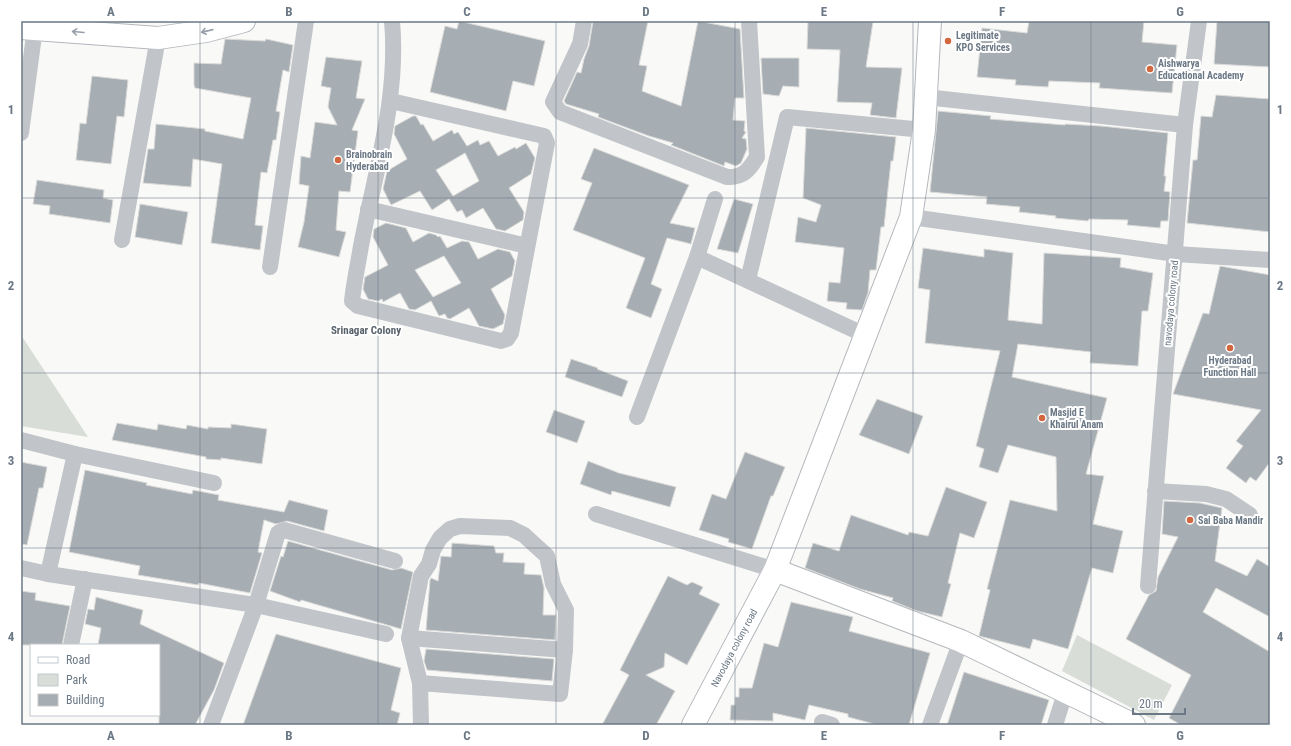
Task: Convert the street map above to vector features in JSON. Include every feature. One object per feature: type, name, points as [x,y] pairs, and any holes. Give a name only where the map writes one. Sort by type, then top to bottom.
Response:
[{"type":"street","points":[[122,240],[162,30],[159,24],[127,21]]},
{"type":"street","points":[[21,133],[28,28],[206,31],[244,21]]},
{"type":"street","points":[[270,267],[306,21]]},
{"type":"street","points":[[391,101],[544,136],[547,143],[511,333],[507,339],[501,341],[358,306],[352,301],[368,209],[391,101],[394,44],[392,21]]},
{"type":"street","points":[[584,21],[580,44],[553,102],[560,112],[727,177],[736,177],[749,170],[757,157],[749,21]]},
{"type":"street","name":"Navodaya colony road","points":[[693,725],[776,570],[910,217],[924,130],[930,21]]},
{"type":"street","name":"navodaya colony road","points":[[1148,586],[1176,254],[1185,125],[1199,21]]},
{"type":"street","points":[[925,98],[1185,125]]},
{"type":"street","points":[[748,280],[787,117],[924,130]]},
{"type":"street","points":[[637,417],[697,257],[715,200]]},
{"type":"street","points":[[368,209],[527,246]]},
{"type":"street","points":[[910,217],[1176,254],[1270,260]]},
{"type":"street","points":[[697,257],[865,335]]},
{"type":"street","points":[[21,440],[75,454],[214,483]]},
{"type":"street","points":[[48,574],[75,454]]},
{"type":"street","points":[[1155,491],[1206,494],[1226,499],[1250,515]]},
{"type":"street","points":[[596,514],[776,570],[961,642],[1134,725]]},
{"type":"street","points":[[420,683],[560,694],[566,650],[566,610],[553,584],[547,556],[524,535],[510,528],[460,526],[450,529],[440,538],[432,550],[429,564],[421,576],[409,638],[420,683],[421,725]]},
{"type":"street","points":[[211,725],[256,605],[275,539],[280,531],[395,561]]},
{"type":"street","points":[[21,568],[48,574],[256,605],[386,634]]},
{"type":"street","points":[[70,644],[85,579]]},
{"type":"street","points":[[409,638],[566,650]]},
{"type":"street","points":[[930,725],[961,642]]},
{"type":"street","points":[[1055,725],[1065,693]]},
{"type":"green space","points":[[21,335],[88,437],[21,426]]},
{"type":"green space","points":[[1077,635],[1172,685],[1154,720],[1062,671]]},
{"type":"building","points":[[459,21],[545,41],[534,86],[513,81],[506,111],[430,92],[445,26],[457,29]]},
{"type":"building","points":[[593,21],[648,21],[639,65],[647,66],[642,91],[681,106],[698,21],[740,29],[744,98],[735,98],[733,120],[745,121],[744,131],[746,132],[742,138],[746,139],[747,149],[741,163],[736,166],[725,162],[724,166],[671,145],[673,143],[649,136],[598,117],[599,114],[566,104],[564,101],[577,72],[581,73],[589,46]]},
{"type":"building","points":[[808,21],[873,22],[866,67],[902,68],[896,118],[870,115],[872,103],[837,102],[840,50],[807,49]]},
{"type":"building","points":[[1029,21],[1144,21],[1142,42],[1177,45],[1172,93],[1099,88],[1100,83],[1049,81],[1048,87],[1015,85],[1016,80],[977,77],[982,28],[1027,33]]},
{"type":"building","points":[[1217,21],[1270,21],[1270,67],[1214,64]]},
{"type":"building","points":[[225,39],[265,41],[266,39],[293,45],[289,72],[283,70],[276,111],[280,112],[276,140],[273,140],[267,173],[261,172],[255,225],[263,226],[260,250],[211,243],[222,164],[193,159],[191,187],[143,183],[148,149],[154,149],[156,124],[205,129],[205,131],[243,139],[251,98],[195,88],[194,85],[194,63],[221,64]]},
{"type":"building","points":[[326,57],[362,61],[356,98],[365,99],[352,130],[358,131],[350,192],[339,191],[336,230],[346,232],[339,257],[298,247],[304,222],[309,186],[299,184],[301,156],[310,158],[315,122],[337,125],[328,107],[331,88],[321,86]]},
{"type":"building","points":[[761,58],[799,58],[799,87],[783,86],[779,96],[763,94]]},
{"type":"building","points":[[92,76],[128,80],[124,117],[117,116],[111,164],[76,160],[80,123],[86,124]]},
{"type":"building","points":[[1216,95],[1270,99],[1270,232],[1187,223],[1193,160],[1197,160],[1201,116],[1212,117]]},
{"type":"building","points":[[938,111],[991,116],[990,119],[1065,125],[1101,126],[1168,133],[1164,191],[1170,192],[1168,221],[1161,221],[1160,228],[1127,225],[1128,220],[1089,219],[1088,221],[1055,218],[1056,216],[1019,212],[1020,207],[986,204],[987,197],[930,192]]},
{"type":"building","points":[[413,116],[416,116],[421,125],[423,124],[433,141],[452,130],[454,134],[458,132],[467,146],[478,140],[480,145],[489,141],[498,156],[515,147],[516,149],[526,143],[535,158],[531,174],[509,188],[524,212],[523,220],[505,231],[496,229],[483,208],[466,218],[462,210],[457,212],[449,199],[432,210],[420,191],[391,205],[383,189],[387,171],[407,159],[394,134],[395,126]],"holes":[[[465,153],[479,181],[453,196],[436,170]]]},
{"type":"building","points":[[806,128],[896,137],[893,161],[891,161],[884,227],[881,227],[876,270],[870,270],[868,293],[862,310],[846,309],[847,303],[827,301],[829,282],[840,283],[844,248],[795,242],[798,217],[816,222],[821,205],[803,198]]},
{"type":"building","points":[[594,148],[689,185],[670,223],[695,228],[691,244],[667,238],[651,284],[662,289],[651,318],[626,308],[645,258],[573,230],[592,183],[581,179]]},
{"type":"building","points":[[37,180],[104,190],[103,198],[113,200],[110,223],[49,214],[50,206],[33,204]]},
{"type":"building","points":[[734,199],[753,204],[738,253],[717,249]]},
{"type":"building","points":[[140,204],[188,212],[182,245],[135,237]]},
{"type":"building","points":[[386,223],[406,228],[413,242],[429,233],[438,237],[440,236],[447,248],[462,241],[469,242],[478,259],[498,249],[510,252],[515,261],[512,276],[491,289],[505,315],[503,324],[493,329],[479,326],[469,308],[450,319],[447,318],[445,314],[439,316],[431,301],[415,310],[409,309],[400,293],[383,302],[382,299],[378,301],[368,299],[363,289],[365,277],[388,265],[373,237],[374,229]],"holes":[[[444,256],[461,283],[433,297],[415,270]]]},
{"type":"building","points":[[923,248],[984,257],[984,249],[1013,253],[1008,320],[1042,324],[1044,253],[1121,258],[1120,267],[1153,273],[1148,311],[1142,311],[1138,366],[1090,363],[1091,352],[1018,344],[1012,377],[1107,398],[1086,474],[1104,476],[1093,524],[1123,531],[1113,573],[1092,568],[1068,649],[1033,639],[1030,649],[979,636],[990,590],[987,589],[1010,500],[1057,511],[1056,457],[1008,445],[998,473],[979,467],[984,449],[976,446],[1000,351],[925,343],[930,290],[918,288]]},
{"type":"building","points":[[1220,266],[1270,275],[1270,462],[1256,481],[1250,477],[1246,483],[1226,468],[1243,446],[1236,441],[1261,410],[1173,394],[1203,313],[1209,314]]},
{"type":"building","points":[[571,359],[598,368],[597,369],[628,381],[622,397],[565,377]]},
{"type":"building","points":[[877,399],[923,416],[909,454],[859,435]]},
{"type":"building","points":[[554,410],[585,421],[577,443],[546,432]]},
{"type":"building","points":[[117,423],[157,430],[158,424],[186,429],[187,425],[208,429],[208,427],[231,428],[231,424],[267,429],[262,464],[221,458],[221,460],[206,459],[206,457],[112,440]]},
{"type":"building","points":[[745,452],[785,467],[773,496],[771,496],[752,549],[728,542],[729,539],[699,530],[712,494],[726,499]]},
{"type":"building","points":[[588,461],[619,473],[676,487],[670,507],[612,491],[611,495],[580,484]]},
{"type":"building","points":[[21,462],[47,467],[43,488],[39,488],[27,545],[21,544]]},
{"type":"building","points":[[85,470],[147,483],[146,485],[192,494],[193,490],[219,495],[218,500],[284,512],[289,500],[328,510],[324,531],[287,521],[276,524],[264,520],[258,552],[262,553],[250,593],[199,583],[198,585],[138,575],[140,566],[69,552]]},
{"type":"building","points":[[946,487],[987,502],[974,538],[960,533],[948,583],[951,584],[942,617],[917,611],[892,601],[893,598],[860,589],[805,568],[813,543],[839,551],[851,515],[908,535],[909,532],[928,536]]},
{"type":"building","points":[[1164,501],[1200,503],[1222,508],[1215,561],[1247,576],[1257,559],[1270,567],[1270,617],[1216,588],[1203,612],[1270,652],[1270,725],[1181,725],[1169,718],[1191,675],[1126,639],[1149,595],[1156,591],[1158,577],[1178,537],[1162,534]]},
{"type":"building","points":[[288,541],[392,570],[401,568],[413,572],[401,629],[301,600],[300,602],[270,591],[281,556],[283,557]]},
{"type":"building","points":[[452,543],[494,546],[496,553],[504,553],[503,562],[525,563],[524,574],[541,575],[544,588],[543,615],[556,615],[555,640],[426,630],[430,580],[431,578],[438,581],[441,556],[451,557]]},
{"type":"building","points":[[668,576],[687,585],[692,582],[703,587],[699,594],[720,604],[687,665],[665,653],[664,667],[646,675],[675,691],[656,725],[602,725],[629,675],[620,670]]},
{"type":"building","points":[[21,591],[36,593],[35,600],[70,606],[62,644],[21,645]]},
{"type":"building","points":[[96,597],[143,610],[140,624],[224,663],[214,690],[195,725],[159,725],[160,644],[98,644],[101,628],[85,624],[88,609],[94,610]]},
{"type":"building","points":[[791,602],[853,617],[849,631],[930,653],[909,725],[878,725],[848,717],[848,714],[809,705],[805,720],[773,713],[773,721],[730,720],[731,705],[735,705],[735,697],[739,697],[739,688],[752,688],[764,643],[778,647]]},
{"type":"building","points":[[276,634],[401,668],[391,710],[400,713],[397,725],[243,725]]},
{"type":"building","points":[[426,649],[554,659],[552,681],[427,670],[424,661]]},
{"type":"building","points":[[964,672],[1049,700],[1041,725],[947,725]]},
{"type":"place","name":"Legitimate KPO Services","points":[[948,41]]},
{"type":"place","name":"Aishwarya Educational Academy","points":[[1150,69]]},
{"type":"place","name":"Brainobrain Hyderabad","points":[[338,160]]},
{"type":"place","name":"Hyderabad Function Hall","points":[[1230,348]]},
{"type":"place","name":"Masjid E Khairul Anam","points":[[1042,418]]},
{"type":"place","name":"Sai Baba Mandir","points":[[1190,520]]},
{"type":"district","name":"Srinagar Colony","points":[[366,330]]}]
